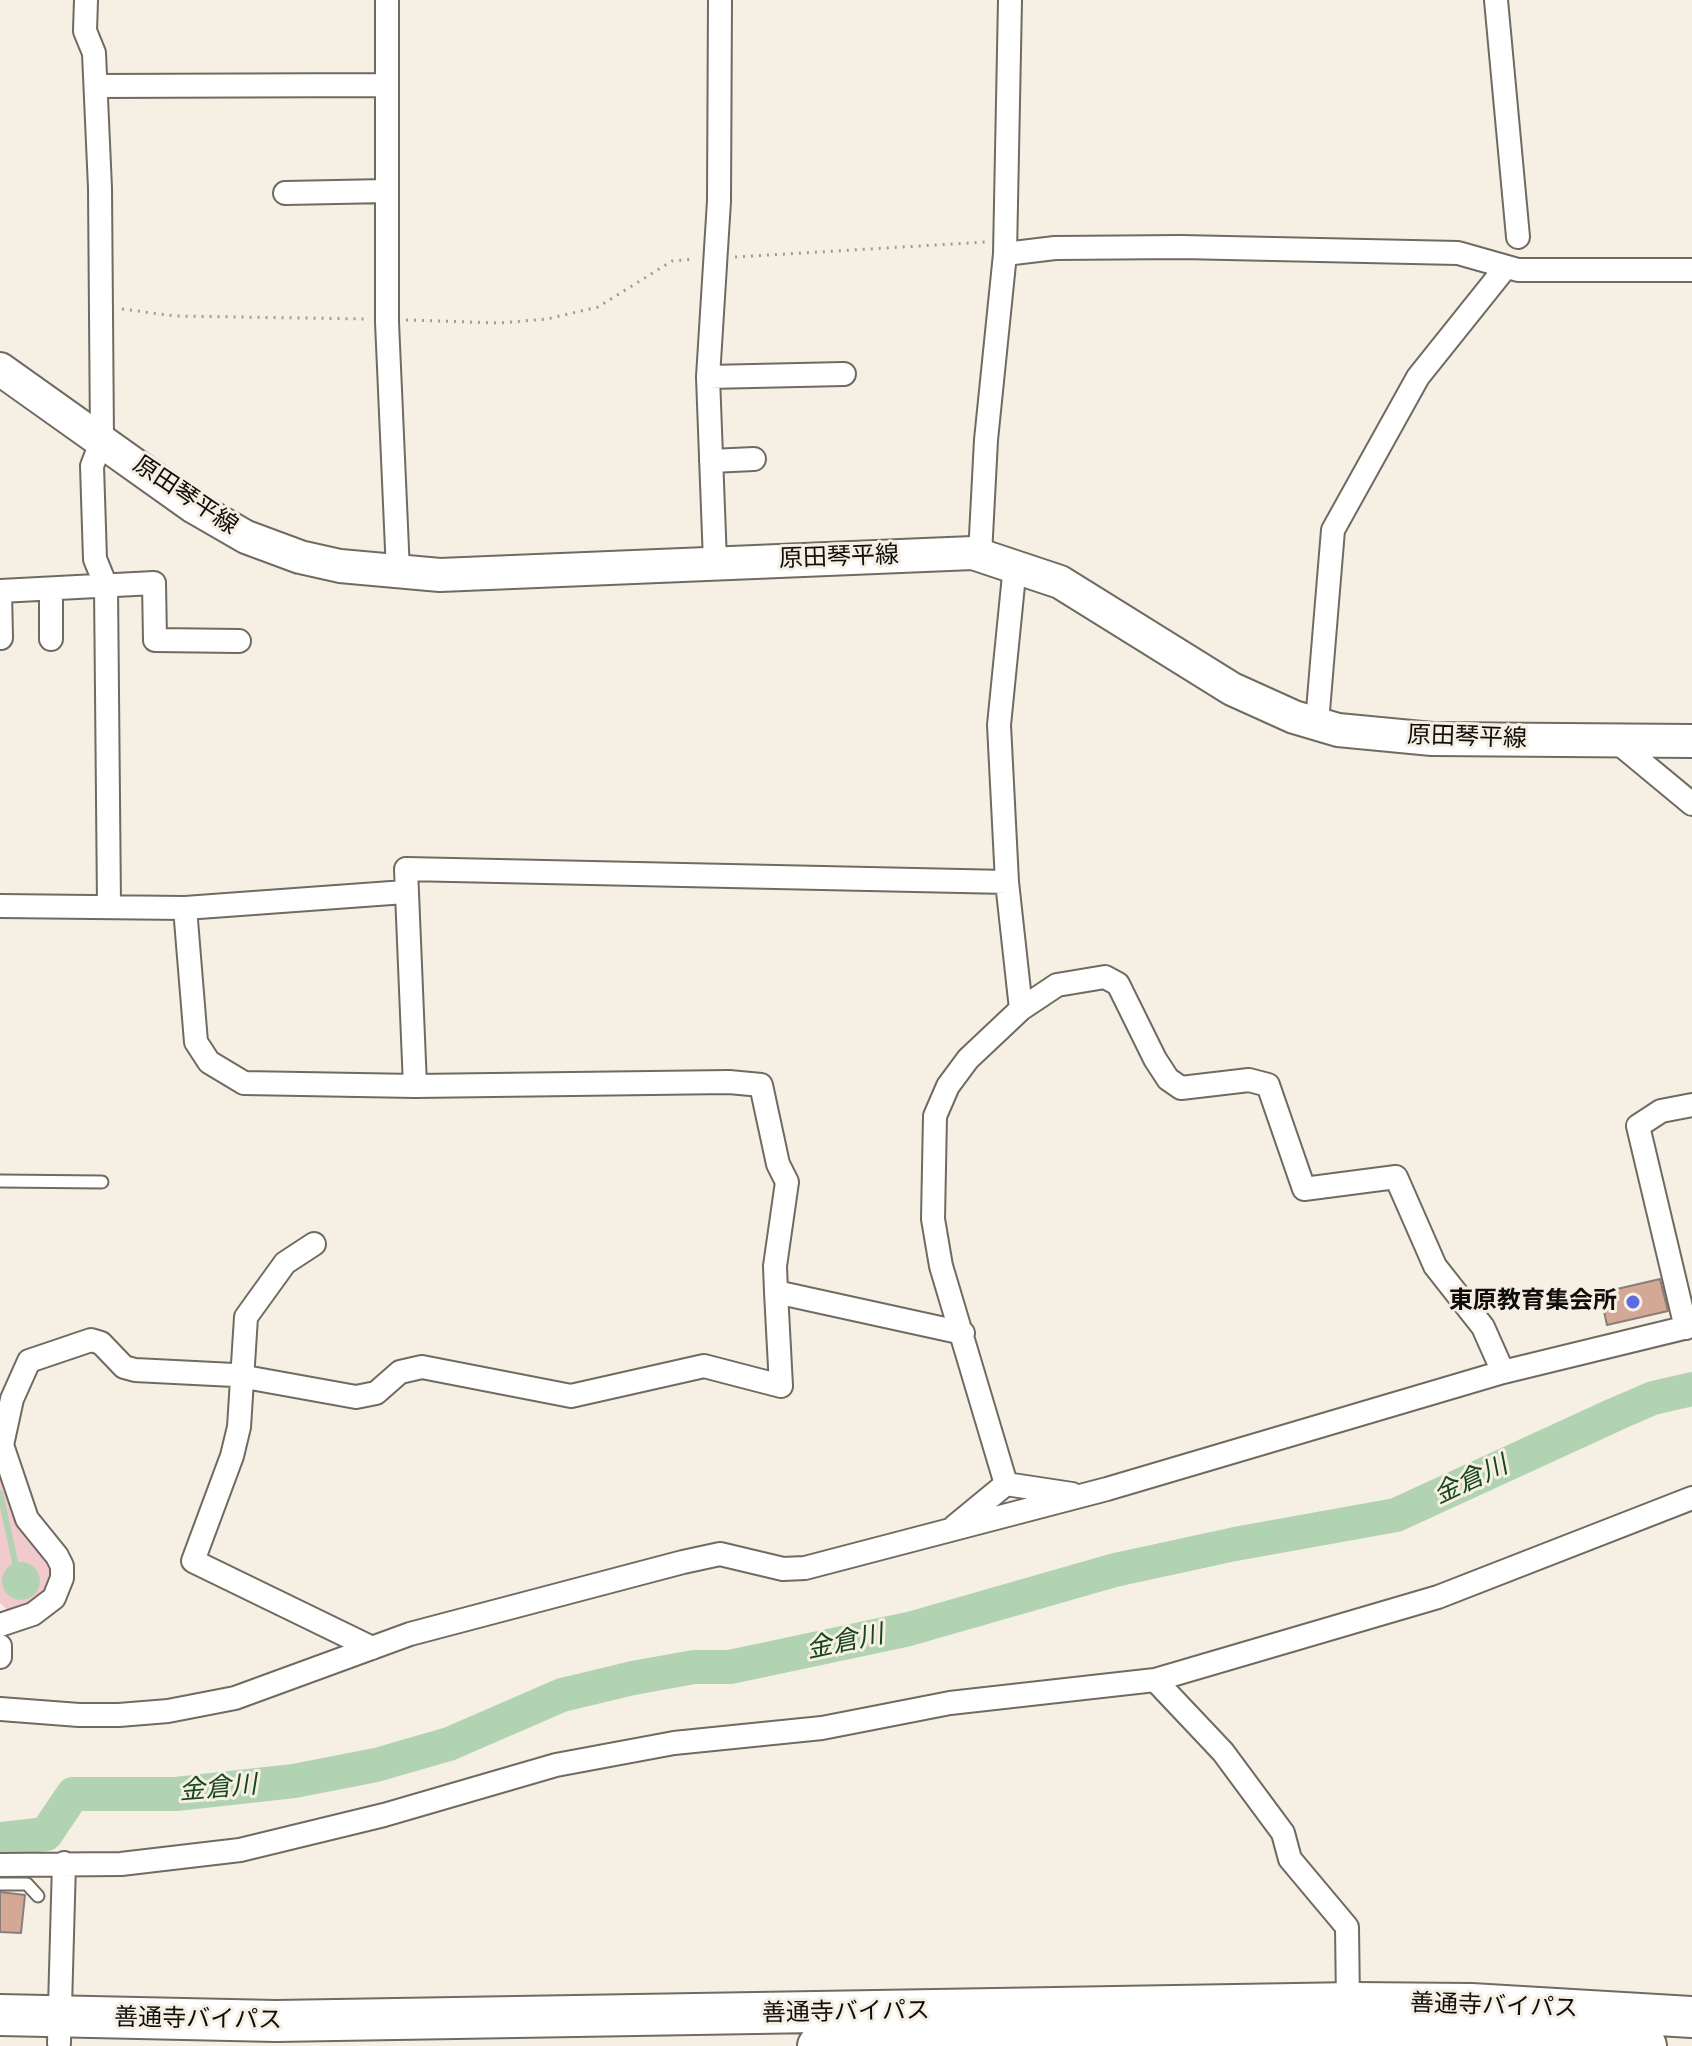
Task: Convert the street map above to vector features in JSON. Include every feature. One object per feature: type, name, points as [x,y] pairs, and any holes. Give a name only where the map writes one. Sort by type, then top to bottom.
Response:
[{"type":"highway","name":"善通寺バイパス","points":[[818,2046],[1350,2027],[1471,2004],[1692,2017]]},
{"type":"highway","name":"善通寺バイパス","points":[[0,2015],[59,2030],[164,2046]]},
{"type":"highway","name":"善通寺バイパス","points":[[0,2040],[59,2030],[276,2021],[1350,2027],[1646,2046]]},
{"type":"main road","name":"原田琴平線","points":[[0,369],[194,507],[246,537],[327,563],[440,575],[715,562],[980,555],[1060,582],[1232,689],[1338,730],[1432,739],[1692,741]]},
{"type":"street","points":[[86,0],[85,31],[94,53],[96,86],[103,307],[102,440],[92,466],[95,559],[106,586],[109,905]]},
{"type":"street","points":[[387,0],[387,320],[398,572]]},
{"type":"street","points":[[715,562],[708,377],[716,258],[720,0]]},
{"type":"street","points":[[980,555],[986,440],[1005,248],[1010,0]]},
{"type":"street","points":[[1496,0],[1518,237]]},
{"type":"street","points":[[96,86],[386,85]]},
{"type":"street","points":[[285,193],[387,191]]},
{"type":"street","points":[[1005,248],[1181,247],[1458,253],[1506,267],[1692,270]]},
{"type":"street","points":[[1317,723],[1333,530],[1418,377],[1506,267]]},
{"type":"street","points":[[708,377],[778,384],[844,374]]},
{"type":"street","points":[[711,461],[754,459]]},
{"type":"street","points":[[1015,565],[999,725],[1007,882],[1021,1009]]},
{"type":"street","points":[[1,638],[0,592],[154,583],[155,640],[239,641]]},
{"type":"street","points":[[51,589],[51,639]]},
{"type":"street","points":[[1616,741],[1692,804]]},
{"type":"street","points":[[415,1086],[406,869],[1007,882]]},
{"type":"street","points":[[0,906],[185,908],[405,892]]},
{"type":"street","points":[[0,1625],[33,1614],[54,1598],[62,1578],[62,1566],[57,1556],[27,1519],[2,1445],[12,1399],[29,1361],[91,1340],[101,1343],[124,1367],[135,1370],[243,1377],[367,1397],[400,1372],[422,1367],[571,1396],[704,1366],[781,1386],[775,1266],[787,1182],[778,1164],[761,1085],[729,1082],[415,1086],[244,1083],[209,1062],[201,1055],[196,1042],[185,908]]},
{"type":"street","points":[[1006,1484],[984,1421],[963,1333],[941,1266],[933,1219],[935,1116],[948,1086],[968,1059],[1021,1009],[1057,985],[1105,977],[1118,984],[1155,1059],[1168,1079],[1181,1088],[1249,1080],[1268,1085],[1304,1189],[1396,1177],[1435,1266],[1483,1327],[1503,1372]]},
{"type":"street","points":[[0,1709],[79,1715],[183,1708],[235,1698],[453,1622],[720,1554],[783,1569],[805,1568],[1081,1496],[1503,1372],[1689,1327],[1638,1126],[1661,1111],[1692,1105]]},
{"type":"street","points":[[314,1244],[285,1263],[246,1317],[243,1377],[232,1456],[193,1561],[372,1648]]},
{"type":"street","points":[[776,1292],[963,1333]]},
{"type":"street","points":[[950,1530],[1006,1484],[1081,1496]]},
{"type":"street","points":[[0,1865],[121,1864],[240,1850],[384,1815],[556,1765],[674,1743],[822,1728],[950,1703],[1155,1680],[1438,1597],[1692,1498]]},
{"type":"street","points":[[0,1646],[0,1657]]},
{"type":"street","points":[[1155,1680],[1223,1752],[1283,1833],[1290,1859],[1347,1927],[1350,2027]]},
{"type":"street","points":[[59,2030],[64,1863]]},
{"type":"lane","points":[[0,1181],[102,1182]]},
{"type":"lane","points":[[0,1884],[27,1884],[38,1896]]},
{"type":"path","points":[[103,307],[175,316],[499,323],[547,319],[598,307],[672,261],[1005,248]]},
{"type":"shaded area","points":[[0,1462],[51,1559],[53,1582],[33,1606],[11,1613],[0,1603]]},
{"type":"shaded area","points":[[21,1562],[34,1568],[40,1581],[34,1594],[21,1600],[8,1594],[2,1581],[8,1568]]},
{"type":"building","points":[[1660,1279],[1668,1311],[1607,1325],[1600,1293]]},
{"type":"building","points":[[0,1892],[25,1895],[21,1933],[0,1932]]},
{"type":"waterway","name":"金倉川","points":[[0,1839],[46,1834],[73,1794],[176,1794],[294,1781],[376,1765],[449,1744],[562,1695],[694,1667],[730,1667],[909,1629],[1115,1570],[1235,1544],[1396,1515],[1653,1398],[1692,1389]]},
{"type":"waterway","points":[[0,1493],[16,1566]]},
{"type":"place","name":"東原教育集会所","points":[[1633,1302]]}]
